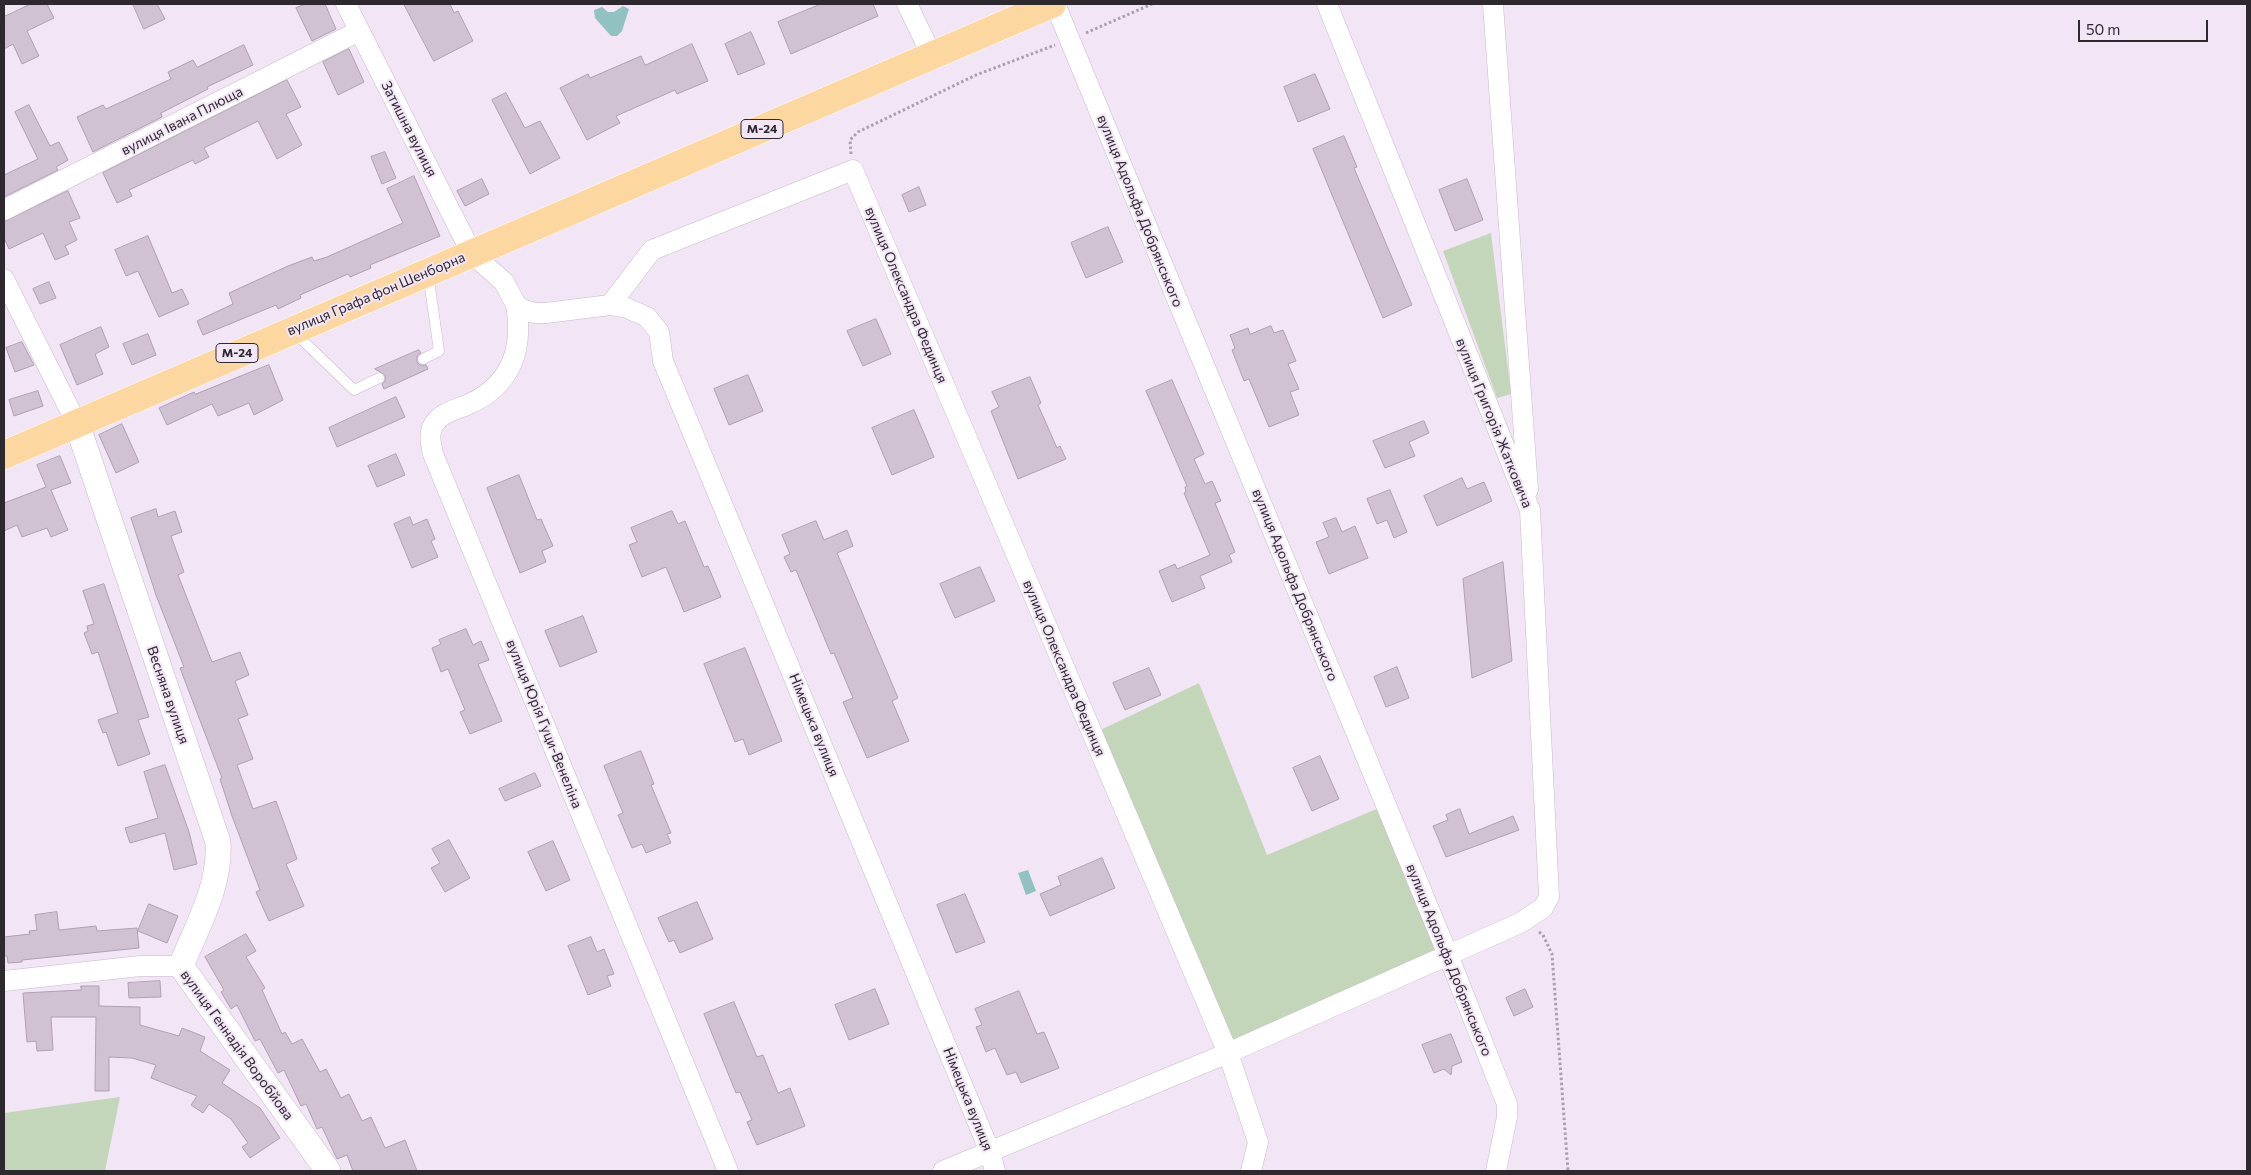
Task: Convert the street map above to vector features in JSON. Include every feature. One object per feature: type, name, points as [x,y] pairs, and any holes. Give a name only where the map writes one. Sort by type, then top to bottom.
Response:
[{"type":"highway","name":"М-24","points":[[472,254],[1053,4]]},
{"type":"highway","name":"вулиця Графа фон Шенборна","points":[[4,455],[472,254]]},
{"type":"street","name":"Затишна вулиця","points":[[346,4],[472,254]]},
{"type":"street","points":[[907,4],[932,56]]},
{"type":"street","name":"вулиця Адольфа Добрянського","points":[[1053,4],[1070,40],[1448,955],[1507,1104],[1507,1117],[1496,1171]]},
{"type":"street","name":"вулиця Григорія Жатковича","points":[[990,1152],[1228,1053],[1520,923],[1543,908],[1549,897],[1530,510],[1327,4]]},
{"type":"street","points":[[1493,4],[1530,510]]},
{"type":"street","name":"вулиця Івана Плюща","points":[[4,210],[360,32]]},
{"type":"street","points":[[516,305],[535,313],[610,305],[652,250],[853,170]]},
{"type":"street","name":"вулиця Олександра Фединця","points":[[853,170],[1228,1053],[1258,1142],[1252,1171]]},
{"type":"street","name":"вулиця Графа фон Шенборна","points":[[472,254],[504,282],[516,305]]},
{"type":"street","points":[[4,278],[77,424]]},
{"type":"street","name":"вулиця Юрія Гуци-Венеліна","points":[[516,305],[520,325],[518,350],[506,376],[483,396],[444,414],[434,425],[430,439],[433,454],[728,1171]]},
{"type":"street","name":"Німецька вулиця","points":[[610,305],[627,308],[647,317],[660,332],[663,361],[990,1152],[995,1171]]},
{"type":"street","name":"Весняна вулиця","points":[[77,424],[218,842],[219,861],[216,881],[181,966]]},
{"type":"street","name":"вулиця Геннадія Воробйова","points":[[4,982],[140,966],[181,966],[328,1171]]},
{"type":"street","points":[[943,1171],[990,1152]]},
{"type":"lane","points":[[423,359],[439,351],[428,273]]},
{"type":"lane","points":[[292,330],[354,390],[379,378]]},
{"type":"path","points":[[853,170],[850,140],[858,132],[976,75],[1070,40],[1152,4]]},
{"type":"path","points":[[1520,923],[1531,926],[1543,935],[1552,954],[1568,1171]]},
{"type":"shaded area","points":[[623,6],[629,9],[622,31],[617,36],[611,36],[595,18],[594,10],[602,7],[608,12],[614,12]]},
{"type":"shaded area","points":[[1491,233],[1511,394],[1497,398],[1443,251]]},
{"type":"shaded area","points":[[1199,683],[1267,855],[1386,805],[1448,955],[1228,1053],[1092,734]]},
{"type":"shaded area","points":[[1028,870],[1036,891],[1026,895],[1018,873]]},
{"type":"shaded area","points":[[120,1097],[105,1171],[4,1171],[4,1113]]},
{"type":"building","points":[[31,4],[47,4],[54,18],[27,31],[39,56],[22,64],[13,44],[4,49],[4,17]]},
{"type":"building","points":[[133,4],[157,4],[165,19],[144,29]]},
{"type":"building","points":[[306,4],[325,4],[336,29],[312,41],[296,8]]},
{"type":"building","points":[[404,4],[450,4],[454,13],[458,11],[473,41],[434,61]]},
{"type":"building","points":[[821,4],[873,4],[878,16],[791,54],[778,22]]},
{"type":"building","points":[[751,32],[765,64],[738,75],[725,44]]},
{"type":"building","points":[[692,44],[708,81],[677,94],[675,90],[616,116],[620,123],[587,140],[560,88],[588,74],[590,78],[641,56],[645,65]]},
{"type":"building","points":[[244,45],[253,65],[207,87],[208,89],[161,113],[162,117],[93,152],[77,117],[103,105],[106,109],[171,79],[168,72],[193,60],[197,67]]},
{"type":"building","points":[[349,49],[364,82],[338,95],[323,62]]},
{"type":"building","points":[[1315,74],[1330,109],[1298,122],[1284,87]]},
{"type":"building","points":[[287,80],[301,107],[286,114],[302,145],[277,159],[258,121],[204,148],[209,157],[195,164],[193,160],[129,190],[132,196],[117,203],[103,173]]},
{"type":"building","points":[[506,93],[525,128],[540,121],[560,158],[530,174],[492,100]]},
{"type":"building","points":[[29,105],[50,146],[59,142],[68,160],[56,167],[58,170],[4,197],[4,175],[38,159],[15,112]]},
{"type":"building","points":[[1344,136],[1357,167],[1354,168],[1412,305],[1383,318],[1313,149]]},
{"type":"building","points":[[385,152],[396,178],[382,184],[371,157]]},
{"type":"building","points":[[414,176],[440,236],[370,265],[371,268],[350,277],[348,274],[300,295],[301,298],[278,309],[276,305],[203,335],[197,321],[233,304],[229,293],[312,257],[314,261],[327,257],[403,223],[387,189]]},
{"type":"building","points":[[482,179],[489,194],[465,206],[457,191]]},
{"type":"building","points":[[1467,179],[1483,220],[1455,231],[1439,190]]},
{"type":"building","points":[[919,187],[926,205],[909,212],[902,195]]},
{"type":"building","points":[[68,191],[80,218],[69,222],[77,240],[65,246],[69,254],[55,260],[43,233],[9,249],[4,238],[4,222]]},
{"type":"building","points":[[1108,227],[1123,262],[1086,278],[1071,243]]},
{"type":"building","points":[[148,236],[172,293],[182,289],[189,304],[159,317],[138,271],[126,276],[115,250]]},
{"type":"building","points":[[49,282],[56,298],[40,304],[33,289]]},
{"type":"building","points":[[876,319],[891,354],[863,366],[847,331]]},
{"type":"building","points":[[1271,326],[1274,333],[1283,330],[1296,361],[1288,364],[1299,389],[1290,392],[1299,415],[1269,427],[1249,379],[1244,381],[1232,350],[1235,348],[1230,335],[1248,328],[1250,334]]},
{"type":"building","points":[[101,327],[109,347],[95,354],[103,374],[77,385],[60,345]]},
{"type":"building","points":[[148,334],[156,355],[132,365],[123,344]]},
{"type":"building","points":[[22,342],[34,365],[15,372],[6,348]]},
{"type":"building","points":[[419,350],[421,353],[417,356],[417,362],[420,365],[426,365],[428,369],[384,389],[382,384],[385,381],[385,375],[375,369]]},
{"type":"building","points":[[269,365],[283,400],[254,415],[249,403],[218,416],[212,404],[167,425],[159,408],[194,392],[195,394]]},
{"type":"building","points":[[748,375],[763,411],[729,425],[714,389]]},
{"type":"building","points":[[1030,377],[1041,403],[1038,405],[1057,448],[1060,446],[1066,459],[1018,479],[991,411],[999,407],[992,392]]},
{"type":"building","points":[[1172,380],[1204,454],[1194,459],[1205,484],[1212,481],[1221,501],[1215,503],[1235,552],[1229,555],[1232,562],[1200,576],[1205,588],[1172,602],[1159,571],[1175,564],[1177,569],[1210,555],[1184,493],[1187,486],[1146,391]]},
{"type":"building","points":[[38,391],[43,406],[14,416],[9,400]]},
{"type":"building","points":[[396,397],[405,417],[337,447],[329,428]]},
{"type":"building","points":[[914,410],[934,457],[892,475],[872,428]]},
{"type":"building","points":[[1424,421],[1429,433],[1409,442],[1415,456],[1385,468],[1373,441]]},
{"type":"building","points":[[122,424],[139,462],[116,473],[99,435]]},
{"type":"building","points":[[396,454],[405,475],[377,487],[368,466]]},
{"type":"building","points":[[60,456],[71,483],[51,490],[68,530],[51,537],[47,528],[22,537],[17,525],[4,531],[4,503],[46,487],[37,465]]},
{"type":"building","points":[[519,475],[537,520],[541,519],[553,546],[542,551],[546,562],[520,573],[487,488]]},
{"type":"building","points":[[1462,478],[1467,489],[1484,482],[1492,501],[1437,526],[1424,496]]},
{"type":"building","points":[[1390,490],[1407,532],[1394,538],[1387,520],[1377,524],[1367,499]]},
{"type":"building","points":[[156,509],[158,517],[175,511],[182,532],[171,536],[184,572],[178,575],[212,662],[240,652],[249,675],[235,681],[248,715],[238,719],[253,759],[237,765],[253,809],[276,801],[297,859],[286,864],[304,906],[269,921],[256,892],[260,890],[232,816],[220,779],[222,778],[180,668],[184,667],[156,595],[131,518]]},
{"type":"building","points":[[672,511],[678,524],[685,521],[704,567],[708,566],[721,597],[684,612],[666,567],[642,577],[629,545],[637,542],[631,528]]},
{"type":"building","points":[[410,517],[413,525],[427,519],[435,539],[431,541],[438,557],[412,568],[394,524]]},
{"type":"building","points":[[1336,518],[1342,532],[1355,526],[1368,558],[1329,574],[1316,542],[1329,537],[1323,523]]},
{"type":"building","points":[[816,521],[824,540],[847,530],[853,546],[837,553],[898,698],[892,701],[909,741],[867,758],[843,702],[853,698],[834,653],[831,654],[796,570],[791,572],[784,557],[790,554],[782,535]]},
{"type":"building","points":[[1503,562],[1512,661],[1472,678],[1463,579]]},
{"type":"building","points":[[980,567],[995,601],[955,618],[940,584]]},
{"type":"building","points":[[104,584],[149,717],[138,720],[150,754],[118,766],[106,732],[103,733],[98,720],[118,713],[98,652],[92,654],[84,633],[88,631],[87,626],[94,624],[83,591]]},
{"type":"building","points":[[583,616],[597,652],[560,667],[545,631]]},
{"type":"building","points":[[466,629],[473,645],[481,641],[489,660],[478,664],[502,721],[470,734],[460,712],[465,710],[448,669],[441,672],[432,648],[441,644],[439,640]]},
{"type":"building","points":[[745,648],[782,741],[749,755],[743,739],[735,742],[704,664]]},
{"type":"building","points":[[1397,667],[1409,698],[1386,707],[1374,677]]},
{"type":"building","points":[[1149,668],[1161,695],[1125,710],[1113,683]]},
{"type":"building","points":[[641,751],[654,784],[651,785],[671,833],[667,834],[671,843],[646,853],[642,844],[632,848],[618,815],[623,813],[604,766]]},
{"type":"building","points":[[1320,756],[1339,799],[1312,811],[1293,768]]},
{"type":"building","points":[[165,765],[189,832],[197,864],[174,870],[165,833],[130,843],[125,828],[158,818],[144,772]]},
{"type":"building","points":[[535,773],[541,786],[505,801],[499,789]]},
{"type":"building","points":[[1460,809],[1469,834],[1513,816],[1519,830],[1446,857],[1433,826],[1448,820],[1446,815]]},
{"type":"building","points":[[449,840],[470,878],[445,892],[431,868],[440,863],[432,849]]},
{"type":"building","points":[[553,841],[570,880],[546,891],[528,852]]},
{"type":"building","points":[[1102,858],[1115,888],[1050,916],[1040,894],[1061,885],[1058,877]]},
{"type":"building","points":[[965,894],[985,942],[956,953],[937,905]]},
{"type":"building","points":[[697,902],[713,939],[680,953],[674,940],[669,942],[658,918]]},
{"type":"building","points":[[149,904],[178,916],[167,943],[138,931]]},
{"type":"building","points":[[57,912],[59,930],[96,926],[97,931],[137,928],[139,948],[8,963],[7,956],[4,956],[4,937],[30,934],[29,931],[37,930],[35,915]]},
{"type":"building","points":[[246,934],[256,951],[246,957],[265,988],[262,990],[282,1034],[285,1032],[292,1044],[302,1039],[320,1072],[326,1069],[341,1098],[349,1094],[362,1121],[371,1117],[385,1148],[405,1140],[417,1171],[353,1171],[347,1155],[337,1159],[322,1127],[317,1129],[306,1104],[301,1106],[284,1070],[278,1073],[260,1039],[255,1041],[237,1005],[231,1009],[221,992],[224,990],[205,957]]},
{"type":"building","points":[[591,937],[597,952],[604,949],[614,974],[607,976],[611,986],[588,995],[568,946]]},
{"type":"building","points":[[160,981],[161,997],[129,998],[128,983]]},
{"type":"building","points":[[81,986],[99,986],[99,1006],[140,1007],[140,1025],[179,1036],[182,1028],[205,1037],[200,1051],[230,1070],[222,1083],[260,1108],[280,1138],[250,1158],[242,1147],[248,1143],[231,1119],[209,1104],[203,1113],[191,1105],[197,1096],[151,1078],[156,1065],[132,1058],[109,1057],[109,1091],[95,1091],[96,1017],[51,1017],[53,1050],[37,1051],[36,1041],[27,1042],[23,993],[81,990]]},
{"type":"building","points":[[875,989],[889,1024],[849,1040],[835,1005]]},
{"type":"building","points":[[1525,989],[1533,1007],[1514,1016],[1506,998]]},
{"type":"building","points":[[1019,991],[1037,1034],[1044,1032],[1059,1068],[1021,1083],[1016,1072],[1007,1075],[995,1048],[986,1052],[976,1027],[982,1025],[975,1009]]},
{"type":"building","points":[[734,1002],[757,1057],[763,1055],[778,1093],[790,1088],[805,1126],[757,1145],[747,1122],[752,1120],[740,1092],[736,1093],[704,1014]]},
{"type":"building","points":[[1451,1034],[1462,1062],[1452,1066],[1451,1075],[1444,1069],[1434,1073],[1422,1045]]}]
